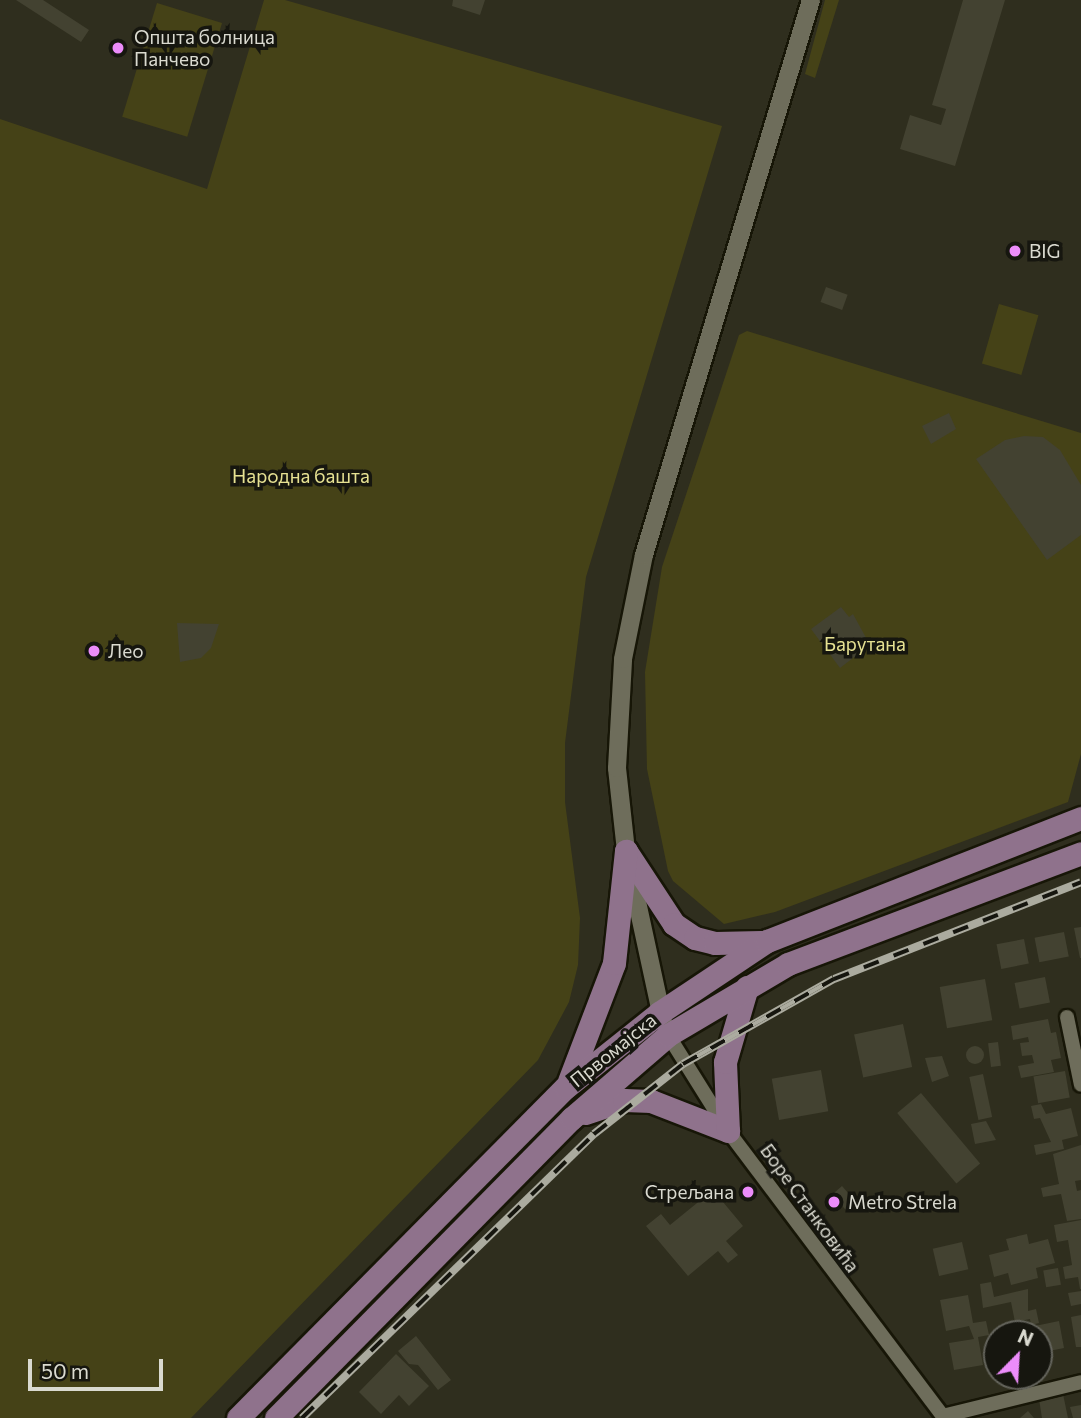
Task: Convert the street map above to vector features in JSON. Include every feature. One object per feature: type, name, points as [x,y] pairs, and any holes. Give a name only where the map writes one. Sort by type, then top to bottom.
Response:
[{"type":"main road","name":"Првомајска","points":[[238,1418],[566,1087],[659,1013],[767,941],[873,896],[1081,818]]},
{"type":"main road","points":[[626,851],[654,901],[674,924],[695,938],[736,945],[767,941]]},
{"type":"main road","points":[[566,1087],[614,963],[626,851]]},
{"type":"main road","name":"Првомајска","points":[[276,1418],[572,1118],[668,1035],[747,987],[836,944],[1081,853]]},
{"type":"main road","points":[[572,1118],[635,1099],[666,1104],[728,1131],[725,1062],[747,987]]},
{"type":"street","name":"Боре Станковића","points":[[811,0],[632,605],[622,659],[617,756],[626,851],[659,1013],[668,1035],[728,1131],[943,1417]]},
{"type":"street","points":[[1068,1017],[1081,1085]]},
{"type":"street","points":[[943,1417],[1081,1382]]},
{"type":"green space","name":"Народна башта","points":[[264,0],[285,0],[722,126],[586,577],[565,743],[565,802],[580,918],[578,965],[569,1002],[538,1060],[191,1418],[0,1418],[0,119],[207,189]]},
{"type":"green space","points":[[825,0],[839,0],[815,78],[805,74]]},
{"type":"green space","points":[[157,3],[222,23],[187,137],[122,117]]},
{"type":"green space","points":[[999,304],[1038,315],[1021,375],[982,364]]},
{"type":"green space","name":"Барутана","points":[[747,331],[1081,433],[1081,754],[1068,802],[775,912],[724,924],[673,881],[668,871],[647,769],[645,672],[662,567],[739,335]]},
{"type":"building","points":[[16,0],[43,0],[89,30],[81,42]]},
{"type":"building","points":[[453,0],[485,0],[480,15],[452,6]]},
{"type":"building","points":[[963,0],[1005,0],[955,166],[900,149],[910,115],[941,125],[946,109],[932,105]]},
{"type":"building","points":[[826,287],[848,295],[842,310],[821,302]]},
{"type":"building","points":[[949,413],[956,429],[931,444],[922,426]]},
{"type":"building","points":[[1024,436],[1043,437],[1060,450],[1081,485],[1081,535],[1047,560],[976,459],[1005,440]]},
{"type":"building","points":[[841,607],[849,617],[853,614],[870,645],[840,668],[811,629]]},
{"type":"building","points":[[177,623],[219,624],[211,648],[201,658],[180,662]]},
{"type":"building","points":[[1081,927],[1081,958],[1080,958],[1074,928]]},
{"type":"building","points":[[1064,932],[1069,957],[1039,962],[1035,938]]},
{"type":"building","points":[[1024,939],[1029,964],[1001,969],[997,944]]},
{"type":"building","points":[[1045,977],[1050,1003],[1020,1008],[1015,983]]},
{"type":"building","points":[[985,979],[992,1020],[947,1028],[940,987]]},
{"type":"building","points":[[1048,1019],[1051,1033],[1056,1032],[1061,1058],[1051,1060],[1054,1072],[1021,1078],[1018,1066],[1034,1063],[1032,1055],[1022,1056],[1020,1043],[1029,1042],[1028,1037],[1013,1040],[1011,1026]]},
{"type":"building","points":[[903,1024],[912,1067],[863,1077],[854,1034]]},
{"type":"building","points":[[998,1042],[1001,1066],[991,1067],[988,1043]]},
{"type":"building","points":[[975,1046],[981,1049],[984,1055],[981,1061],[975,1064],[969,1061],[966,1055],[969,1049]]},
{"type":"building","points":[[942,1056],[949,1076],[932,1082],[925,1058]]},
{"type":"building","points":[[821,1070],[828,1111],[779,1120],[772,1079]]},
{"type":"building","points":[[1065,1071],[1070,1098],[1038,1103],[1033,1077]]},
{"type":"building","points":[[983,1074],[992,1117],[978,1120],[969,1077]]},
{"type":"building","points":[[921,1093],[980,1163],[956,1183],[897,1113]]},
{"type":"building","points":[[1041,1104],[1046,1114],[1071,1108],[1078,1136],[1062,1140],[1064,1149],[1036,1155],[1034,1145],[1051,1142],[1040,1118],[1034,1119],[1031,1106]]},
{"type":"building","points":[[986,1121],[996,1140],[975,1144],[971,1124]]},
{"type":"building","points":[[1081,1145],[1081,1180],[1075,1181],[1077,1191],[1081,1190],[1081,1219],[1067,1221],[1061,1194],[1043,1197],[1041,1188],[1059,1184],[1053,1154]]},
{"type":"building","points":[[842,1186],[855,1201],[845,1210],[832,1195]]},
{"type":"building","points":[[713,1190],[743,1226],[726,1241],[738,1255],[728,1263],[718,1251],[688,1276],[646,1226],[661,1214],[670,1225]]},
{"type":"building","points":[[1081,1220],[1080,1289],[1078,1277],[1065,1279],[1063,1267],[1072,1265],[1068,1240],[1057,1242],[1054,1225]]},
{"type":"building","points":[[1027,1234],[1029,1244],[1048,1239],[1055,1263],[1036,1268],[1038,1278],[1011,1285],[1008,1273],[994,1277],[989,1255],[1009,1250],[1006,1239]]},
{"type":"building","points":[[962,1242],[968,1269],[939,1276],[933,1249]]},
{"type":"building","points":[[1058,1268],[1061,1285],[1046,1287],[1043,1271]]},
{"type":"building","points":[[991,1282],[994,1297],[1028,1289],[1028,1311],[1036,1309],[1038,1320],[1015,1320],[1011,1302],[983,1308],[980,1284]]},
{"type":"building","points":[[1081,1291],[1081,1304],[1071,1306],[1068,1293]]},
{"type":"building","points":[[968,1295],[973,1323],[983,1321],[983,1336],[978,1337],[983,1365],[954,1370],[949,1343],[974,1339],[969,1326],[946,1331],[940,1300]]},
{"type":"building","points":[[1081,1315],[1081,1347],[1076,1347],[1071,1317]]},
{"type":"building","points":[[1059,1321],[1064,1348],[1053,1350],[1053,1322]]},
{"type":"building","points":[[416,1336],[451,1380],[438,1390],[418,1365],[409,1364],[398,1351]]},
{"type":"building","points":[[396,1354],[429,1386],[409,1406],[399,1395],[381,1414],[359,1392]]},
{"type":"building","points":[[1063,1394],[1068,1418],[1042,1418],[1039,1399]]},
{"type":"building","points":[[1081,1405],[1081,1418],[1073,1418],[1070,1407]]},
{"type":"building","points":[[1028,1411],[1034,1418],[1020,1418]]},
{"type":"railway","points":[[302,1418],[594,1134],[683,1064],[834,979],[1081,882]]},
{"type":"place","name":"Општа болница Панчево","points":[[118,48]]},
{"type":"place","name":"BIG","points":[[1015,251]]},
{"type":"place","name":"Лео","points":[[94,651]]},
{"type":"place","name":"Стрељана","points":[[748,1192]]},
{"type":"place","name":"Metro Strela","points":[[834,1202]]}]
